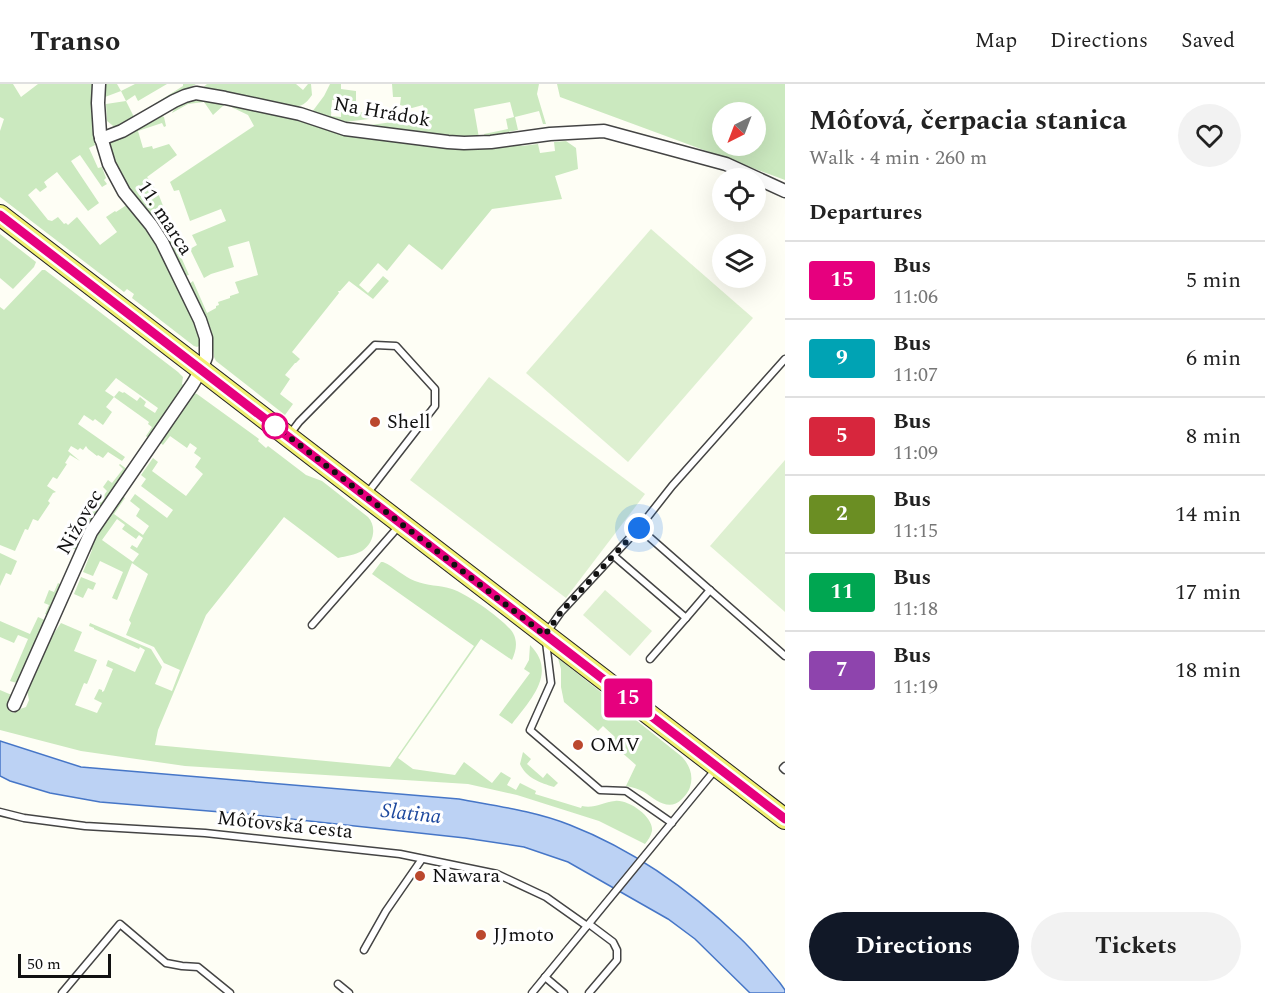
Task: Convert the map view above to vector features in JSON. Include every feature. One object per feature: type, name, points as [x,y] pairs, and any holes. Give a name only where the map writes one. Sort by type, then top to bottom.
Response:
[{"type":"main road","points":[[0,215],[717,767],[784,815]]},
{"type":"street","name":"11. marca","points":[[99,84],[101,139],[109,164],[116,180],[162,242],[200,320],[206,338],[206,357],[201,370]]},
{"type":"street","name":"Na Hrádok","points":[[101,139],[122,131],[174,101],[196,93],[300,114],[345,129],[448,142],[491,142],[550,134],[604,131],[726,164],[785,191]]},
{"type":"street","name":"Nižovec","points":[[14,705],[91,532],[201,370]]},
{"type":"lane","points":[[288,436],[375,345],[396,346],[435,389],[435,406],[365,495]]},
{"type":"lane","points":[[672,823],[626,791],[600,790],[530,730],[551,683],[545,635],[561,612],[639,528],[672,486],[785,359]]},
{"type":"lane","points":[[312,625],[402,524]]},
{"type":"lane","points":[[639,528],[785,656]]},
{"type":"lane","points":[[614,556],[686,618]]},
{"type":"lane","points":[[650,659],[710,590]]},
{"type":"lane","points":[[532,993],[717,767]]},
{"type":"lane","name":"Môťovská cesta","points":[[0,812],[24,818],[86,826],[205,834],[400,854],[497,874],[546,897],[613,942],[617,950],[617,960],[589,993]]},
{"type":"lane","points":[[364,950],[386,911],[422,859]]},
{"type":"lane","points":[[62,993],[120,924],[166,963],[198,967],[230,993]]},
{"type":"lane","points":[[545,977],[564,993]]},
{"type":"lane","points":[[338,984],[349,993]]},
{"type":"green space","points":[[0,84],[13,84],[21,97],[38,84],[92,84],[92,125],[95,145],[89,148],[98,168],[102,167],[107,184],[102,187],[80,155],[71,161],[99,203],[88,211],[57,172],[44,182],[47,187],[40,192],[36,188],[28,195],[48,220],[52,221],[58,217],[68,225],[77,217],[100,245],[117,232],[106,217],[125,206],[130,207],[158,245],[197,328],[200,337],[199,346],[194,346],[132,298],[134,294],[127,289],[124,292],[0,197],[0,131],[4,119],[0,117]]},
{"type":"green space","points":[[105,84],[117,84],[121,91],[105,97]]},
{"type":"green space","points":[[135,84],[167,84],[138,101],[135,95],[126,101],[121,91]]},
{"type":"green space","points":[[183,84],[196,84],[117,129],[107,121],[106,104],[126,101],[134,117]]},
{"type":"green space","points":[[207,84],[296,84],[303,90],[311,84],[312,95],[303,104],[291,107],[201,89]]},
{"type":"green space","points":[[330,84],[341,84],[341,89],[356,91],[356,102],[332,100],[331,116],[341,117],[341,111],[400,115],[345,122],[334,121],[312,112]]},
{"type":"green space","points":[[392,84],[539,84],[537,94],[546,124],[543,124],[539,111],[515,117],[518,130],[485,137],[484,134],[508,129],[506,119],[514,117],[510,102],[474,109],[478,140],[363,126],[400,121],[425,113],[423,105],[412,108],[400,105],[401,97],[393,97]]},
{"type":"green space","points":[[557,84],[785,84],[785,180],[766,173],[766,168],[752,168],[720,156],[766,156],[766,102],[712,102],[712,153],[560,97]]},
{"type":"green space","points":[[210,99],[326,126],[514,143],[522,146],[538,144],[540,153],[555,151],[554,142],[566,141],[576,148],[578,169],[555,176],[562,199],[492,209],[442,270],[409,244],[387,271],[378,263],[359,285],[368,293],[383,276],[389,281],[373,299],[349,281],[338,291],[339,293],[292,352],[300,359],[285,375],[290,379],[280,394],[293,404],[285,415],[216,361],[210,327],[189,284],[193,281],[207,313],[219,305],[218,302],[239,293],[235,282],[258,275],[249,241],[228,247],[234,267],[204,278],[190,249],[197,245],[192,235],[226,221],[221,209],[190,221],[179,190],[174,191],[170,182],[254,126],[248,115],[225,104],[213,115],[204,102],[188,104],[172,113],[186,102]]},
{"type":"green space","points":[[160,115],[164,117],[166,126],[164,127],[162,123],[138,131],[143,148],[152,146],[153,149],[169,144],[177,155],[147,177],[158,193],[169,221],[174,241],[189,275],[184,276],[122,179],[112,157],[109,143]]},
{"type":"green space","points":[[651,229],[712,282],[712,288],[719,288],[753,318],[628,462],[526,373]]},
{"type":"green space","points":[[0,234],[36,262],[13,289],[0,278]]},
{"type":"green space","points":[[42,270],[45,270],[178,372],[183,377],[182,384],[185,387],[149,439],[146,436],[152,427],[148,424],[149,422],[114,397],[106,407],[112,412],[103,425],[84,415],[78,424],[125,457],[122,461],[108,452],[103,458],[97,456],[86,446],[83,450],[80,448],[78,450],[71,446],[68,451],[80,461],[70,455],[57,479],[53,477],[47,486],[56,492],[48,501],[50,503],[38,521],[33,519],[28,530],[25,529],[15,551],[0,545],[0,307],[4,310]],"holes":[[[116,378],[158,408],[155,413],[144,406],[146,402],[140,397],[137,401],[124,392],[119,391],[114,397],[105,391]]]},
{"type":"green space","points":[[489,377],[645,494],[566,598],[410,480]]},
{"type":"green space","points":[[194,393],[197,394],[259,439],[258,441],[266,448],[268,446],[306,475],[322,481],[368,517],[373,525],[373,535],[369,544],[362,551],[338,558],[284,517],[206,615],[158,730],[155,745],[390,767],[474,646],[372,574],[383,562],[415,581],[452,589],[466,596],[509,628],[515,636],[516,643],[512,660],[481,639],[398,758],[413,769],[455,775],[464,762],[492,783],[501,772],[511,778],[507,785],[516,790],[520,783],[536,791],[535,794],[581,808],[615,801],[627,803],[645,815],[652,826],[652,833],[645,844],[599,821],[517,795],[468,784],[185,766],[81,751],[0,730],[0,690],[14,696],[8,710],[14,713],[26,707],[29,700],[27,690],[49,640],[61,623],[82,632],[74,651],[97,660],[75,705],[97,713],[102,703],[94,699],[99,689],[104,691],[113,669],[106,666],[108,660],[135,672],[145,650],[94,629],[89,626],[90,623],[151,649],[162,667],[155,684],[172,691],[180,670],[164,663],[154,647],[126,635],[131,623],[129,620],[148,574],[132,563],[117,600],[112,598],[123,572],[100,561],[93,576],[83,572],[92,550],[89,547],[95,535],[122,496],[125,498],[114,514],[143,535],[149,526],[136,516],[140,509],[130,501],[135,494],[167,518],[173,510],[141,486],[146,479],[141,475],[153,458],[158,462],[152,471],[186,496],[203,474],[195,467],[201,458],[194,453],[197,448],[190,443],[187,448],[170,436],[163,445],[159,442]],"holes":[[[117,519],[125,525],[122,529],[136,539],[139,535],[143,538],[137,548],[132,545],[130,548],[139,554],[133,562],[102,540]]]},
{"type":"green space","points":[[785,460],[785,612],[710,546]]},
{"type":"green space","points":[[120,464],[128,470],[87,529],[82,526],[88,518],[84,514],[93,502],[97,505],[107,491],[103,487],[108,480],[112,483],[123,469]]},
{"type":"green space","points":[[75,531],[84,535],[77,550],[68,547]]},
{"type":"green space","points":[[0,553],[17,561],[11,575],[6,573],[0,586]]},
{"type":"green space","points":[[81,577],[96,583],[93,590],[88,588],[83,598],[74,594]]},
{"type":"green space","points":[[58,583],[62,585],[49,616],[45,614],[49,605],[44,603],[49,590],[54,592]]},
{"type":"green space","points":[[605,590],[652,631],[630,656],[583,615]]},
{"type":"green space","points":[[38,617],[47,621],[20,684],[10,681],[28,639],[18,635],[14,643],[0,637],[0,621],[30,634]]},
{"type":"green space","points":[[530,645],[538,655],[542,666],[541,676],[533,696],[512,724],[499,715],[530,673],[524,669],[529,660]]},
{"type":"green space","points":[[558,658],[684,759],[690,770],[691,783],[682,799],[672,805],[667,805],[640,790],[626,786],[636,765],[611,743],[615,737],[603,726],[598,731],[564,702]]},
{"type":"green space","points":[[523,752],[531,759],[527,764],[543,778],[547,773],[558,783],[554,787],[539,782],[526,773],[520,764]]},
{"type":"water","name":"Slatina","points":[[0,741],[81,767],[459,799],[515,809],[557,820],[617,847],[682,888],[756,954],[780,983],[785,993],[750,993],[695,939],[668,919],[568,862],[524,847],[465,838],[245,814],[100,802],[50,793],[0,776]]},
{"type":"bus line","name":"15","points":[[0,215],[785,819]]},
{"type":"place","name":"Shell","points":[[375,422]]},
{"type":"place","name":"OMV","points":[[578,745]]},
{"type":"place","name":"Nawara","points":[[420,876]]},
{"type":"place","name":"JJmoto","points":[[481,935]]},
{"type":"route","points":[[275,426],[545,635],[561,612],[639,528]]}]
